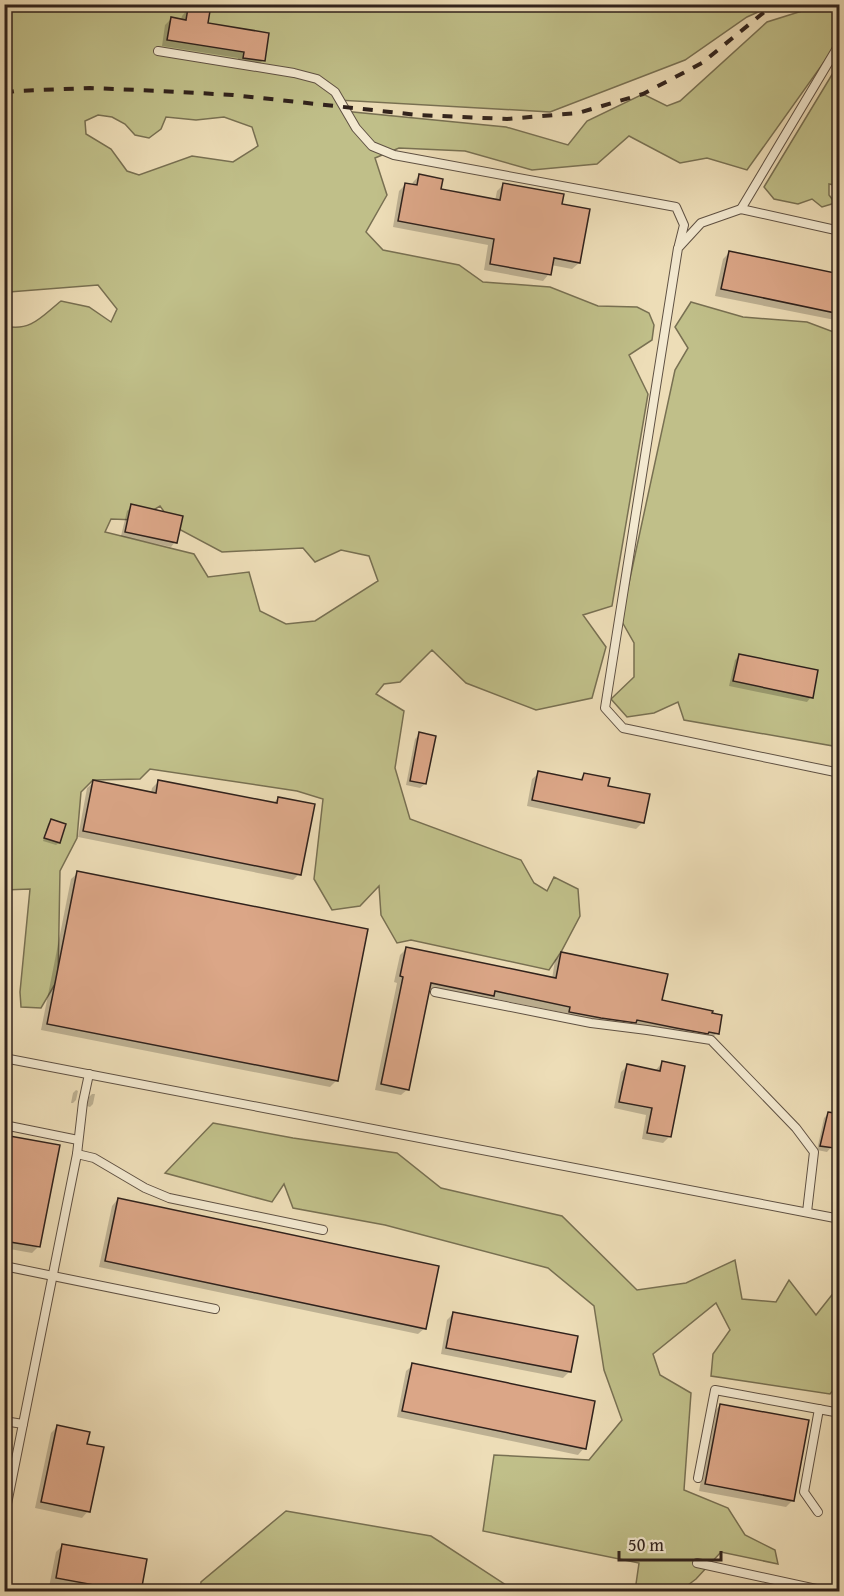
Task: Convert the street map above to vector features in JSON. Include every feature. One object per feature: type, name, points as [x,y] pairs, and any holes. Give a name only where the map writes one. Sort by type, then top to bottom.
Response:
[{"type":"lane","points":[[741,209],[840,43]]},
{"type":"lane","points":[[158,51],[294,73],[317,79],[335,92],[356,128],[372,146],[394,155],[676,207],[684,225],[678,248],[604,708],[623,728],[840,774]]},
{"type":"lane","points":[[678,248],[702,223],[741,209],[840,231]]},
{"type":"lane","points":[[435,992],[591,1023],[711,1040],[796,1128],[814,1152],[807,1212]]},
{"type":"lane","points":[[4,1058],[840,1219]]},
{"type":"lane","points":[[4,1519],[77,1154],[89,1074]]},
{"type":"lane","points":[[4,1125],[78,1140]]},
{"type":"lane","points":[[77,1154],[94,1158],[145,1188],[169,1198],[323,1230]]},
{"type":"lane","points":[[4,1266],[215,1309]]},
{"type":"lane","points":[[698,1478],[715,1390],[840,1413]]},
{"type":"lane","points":[[818,1512],[804,1492],[819,1409]]},
{"type":"lane","points":[[4,1421],[23,1424]]},
{"type":"lane","points":[[697,1563],[830,1592]]},
{"type":"shaded area","points":[[5,5],[774,5],[747,17],[685,60],[550,112],[338,100],[343,111],[506,127],[568,145],[587,121],[643,94],[667,106],[680,101],[767,22],[821,5],[835,7],[839,13],[839,41],[747,170],[707,158],[680,163],[629,136],[597,164],[532,170],[465,151],[399,148],[375,158],[387,195],[366,232],[383,250],[459,265],[483,282],[550,287],[598,306],[637,307],[649,313],[654,325],[652,340],[629,355],[648,394],[612,606],[583,615],[606,647],[592,698],[536,710],[466,683],[432,650],[400,682],[384,684],[376,694],[404,711],[395,768],[410,819],[521,860],[534,883],[547,891],[554,877],[578,889],[580,916],[549,970],[411,940],[397,943],[381,915],[379,886],[360,906],[332,910],[314,879],[323,799],[297,791],[150,769],[140,779],[93,780],[81,792],[77,838],[60,871],[58,979],[41,1008],[21,1007],[20,992],[30,889],[4,890],[5,326],[29,325],[61,301],[89,307],[111,322],[117,309],[98,285],[9,292],[5,288]],"holes":[[[98,115],[112,117],[125,124],[135,135],[149,138],[161,129],[166,117],[196,120],[224,117],[252,127],[258,146],[233,162],[192,156],[139,175],[127,171],[111,149],[86,134],[85,121]],[[160,506],[175,527],[222,552],[303,548],[315,562],[341,550],[369,556],[378,581],[315,621],[286,624],[260,611],[249,572],[208,577],[194,554],[105,532],[111,519],[137,520]]]},
{"type":"shaded area","points":[[839,63],[839,186],[829,184],[829,195],[835,203],[822,207],[812,199],[798,204],[774,199],[764,187]]},
{"type":"shaded area","points":[[691,302],[743,317],[807,322],[839,334],[839,747],[684,720],[678,702],[654,713],[627,717],[611,699],[634,677],[634,643],[621,620],[675,370],[688,348],[675,327]]},
{"type":"shaded area","points":[[213,1123],[293,1138],[397,1153],[441,1188],[562,1216],[637,1290],[686,1283],[735,1260],[742,1299],[776,1302],[789,1280],[816,1315],[839,1286],[839,1383],[830,1394],[711,1376],[713,1354],[730,1330],[716,1303],[653,1354],[660,1375],[691,1393],[684,1490],[728,1508],[745,1535],[775,1550],[778,1564],[721,1552],[696,1579],[680,1591],[635,1591],[639,1563],[483,1531],[494,1455],[589,1460],[622,1420],[604,1370],[594,1306],[548,1268],[385,1225],[293,1208],[284,1184],[272,1202],[165,1173]]},
{"type":"shaded area","points":[[286,1511],[431,1536],[515,1591],[200,1591],[201,1582]]},
{"type":"building","points":[[188,8],[210,11],[208,23],[269,33],[265,61],[243,58],[244,52],[167,40],[171,17],[186,20]]},
{"type":"building","points":[[419,174],[443,179],[441,189],[500,200],[503,183],[564,194],[562,204],[590,209],[580,263],[554,258],[551,275],[490,264],[494,239],[398,221],[405,183],[417,185]]},
{"type":"building","points":[[729,251],[840,274],[840,314],[721,289]]},
{"type":"building","points":[[131,504],[183,516],[177,543],[125,532]]},
{"type":"building","points":[[739,654],[818,670],[813,698],[733,681]]},
{"type":"building","points":[[419,732],[436,736],[426,784],[410,781]]},
{"type":"building","points":[[538,771],[582,780],[584,773],[610,778],[608,786],[650,794],[644,823],[532,800]]},
{"type":"building","points":[[93,780],[156,793],[158,780],[277,803],[278,797],[315,804],[301,875],[83,831]]},
{"type":"building","points":[[51,819],[66,824],[60,843],[44,838]]},
{"type":"building","points":[[77,871],[368,929],[338,1081],[47,1024]]},
{"type":"building","points":[[406,947],[556,978],[561,952],[668,974],[662,1000],[722,1015],[719,1034],[709,1032],[708,1034],[637,1020],[636,1023],[601,1018],[569,1012],[570,1007],[495,991],[494,996],[431,983],[409,1090],[381,1084],[403,977],[400,976]]},
{"type":"building","points":[[662,1061],[685,1066],[671,1137],[647,1133],[652,1108],[619,1102],[627,1064],[660,1071]]},
{"type":"building","points":[[828,1112],[840,1114],[840,1141],[835,1140],[834,1148],[820,1146]]},
{"type":"building","points":[[4,1135],[60,1145],[40,1247],[4,1241]]},
{"type":"building","points":[[118,1198],[439,1266],[426,1329],[105,1261]]},
{"type":"building","points":[[453,1312],[578,1336],[571,1372],[446,1348]]},
{"type":"building","points":[[412,1363],[595,1401],[586,1449],[402,1411]]},
{"type":"building","points":[[720,1404],[809,1420],[794,1501],[705,1484]]},
{"type":"building","points":[[57,1425],[90,1432],[87,1444],[104,1447],[90,1512],[41,1502]]},
{"type":"building","points":[[62,1544],[147,1559],[141,1592],[56,1578]]},
{"type":"railway","points":[[4,93],[90,88],[161,91],[233,95],[418,115],[507,119],[578,113],[643,94],[702,63],[774,4]]},
{"type":"railway","points":[[404,1587],[407,1592]]}]
